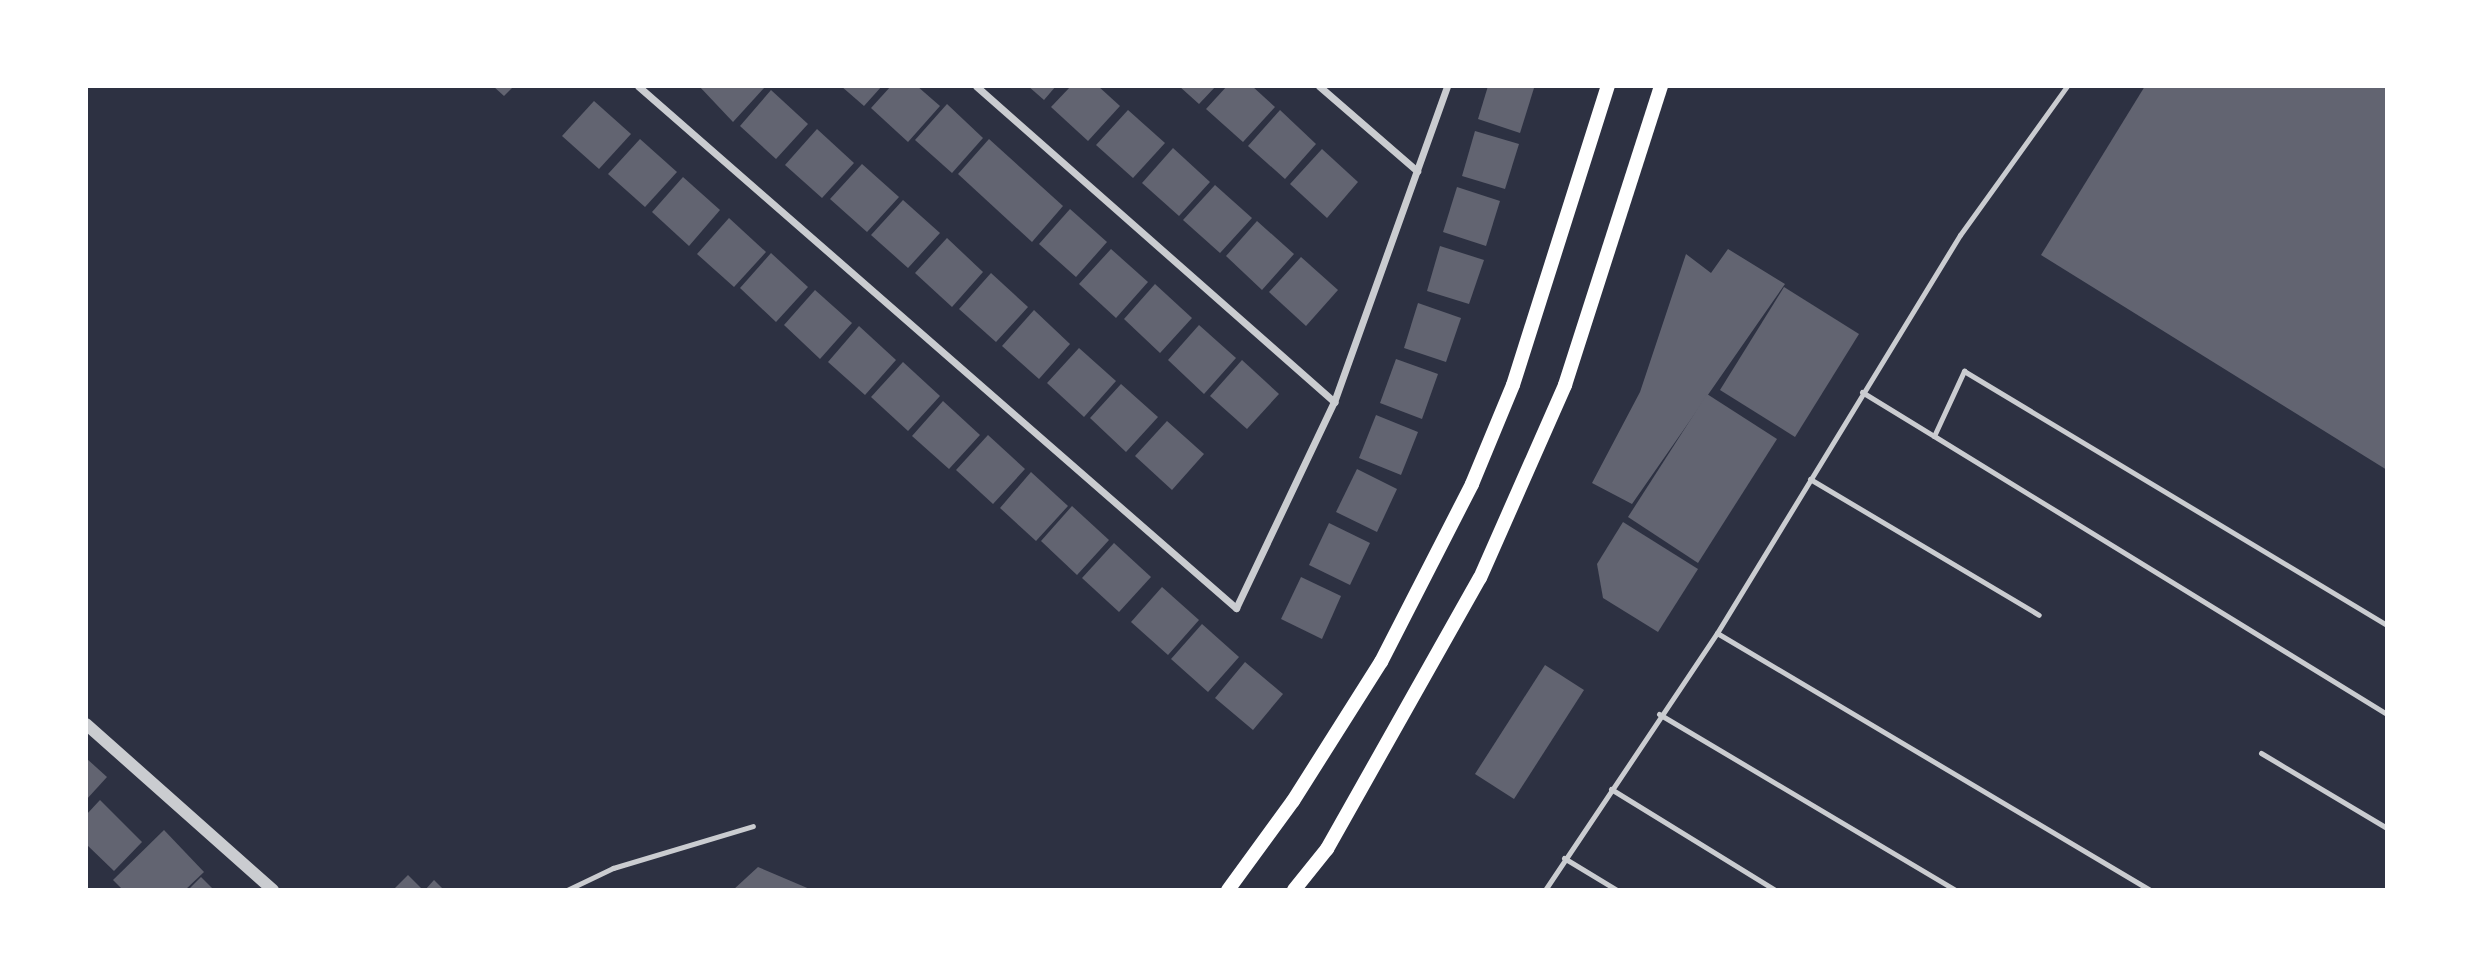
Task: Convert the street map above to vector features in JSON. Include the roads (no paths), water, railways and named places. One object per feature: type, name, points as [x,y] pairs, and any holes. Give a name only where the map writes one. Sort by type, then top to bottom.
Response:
[{"type":"main road","points":[[1227,890],[1293,802],[1381,662],[1472,484],[1513,385],[1608,86]]},
{"type":"main road","points":[[1294,890],[1327,849],[1480,578],[1564,385],[1661,86]]},
{"type":"street","points":[[638,86],[1236,608],[1335,402],[1447,86]]},
{"type":"street","points":[[976,86],[1335,402]]},
{"type":"street","points":[[1319,86],[1417,171]]},
{"type":"street","points":[[86,724],[272,890]]},
{"type":"lane","points":[[1545,890],[1659,714],[1717,634],[1960,234],[2067,86]]},
{"type":"lane","points":[[1934,436],[1964,371],[2387,625]]},
{"type":"lane","points":[[1862,392],[2387,714]]},
{"type":"lane","points":[[1810,479],[2039,615]]},
{"type":"lane","points":[[1717,634],[2150,890]]},
{"type":"lane","points":[[1659,714],[1956,890]]},
{"type":"lane","points":[[2261,753],[2387,828]]},
{"type":"lane","points":[[1611,789],[1775,890]]},
{"type":"lane","points":[[567,890],[613,868],[753,826]]},
{"type":"lane","points":[[1564,858],[1617,890]]}]
